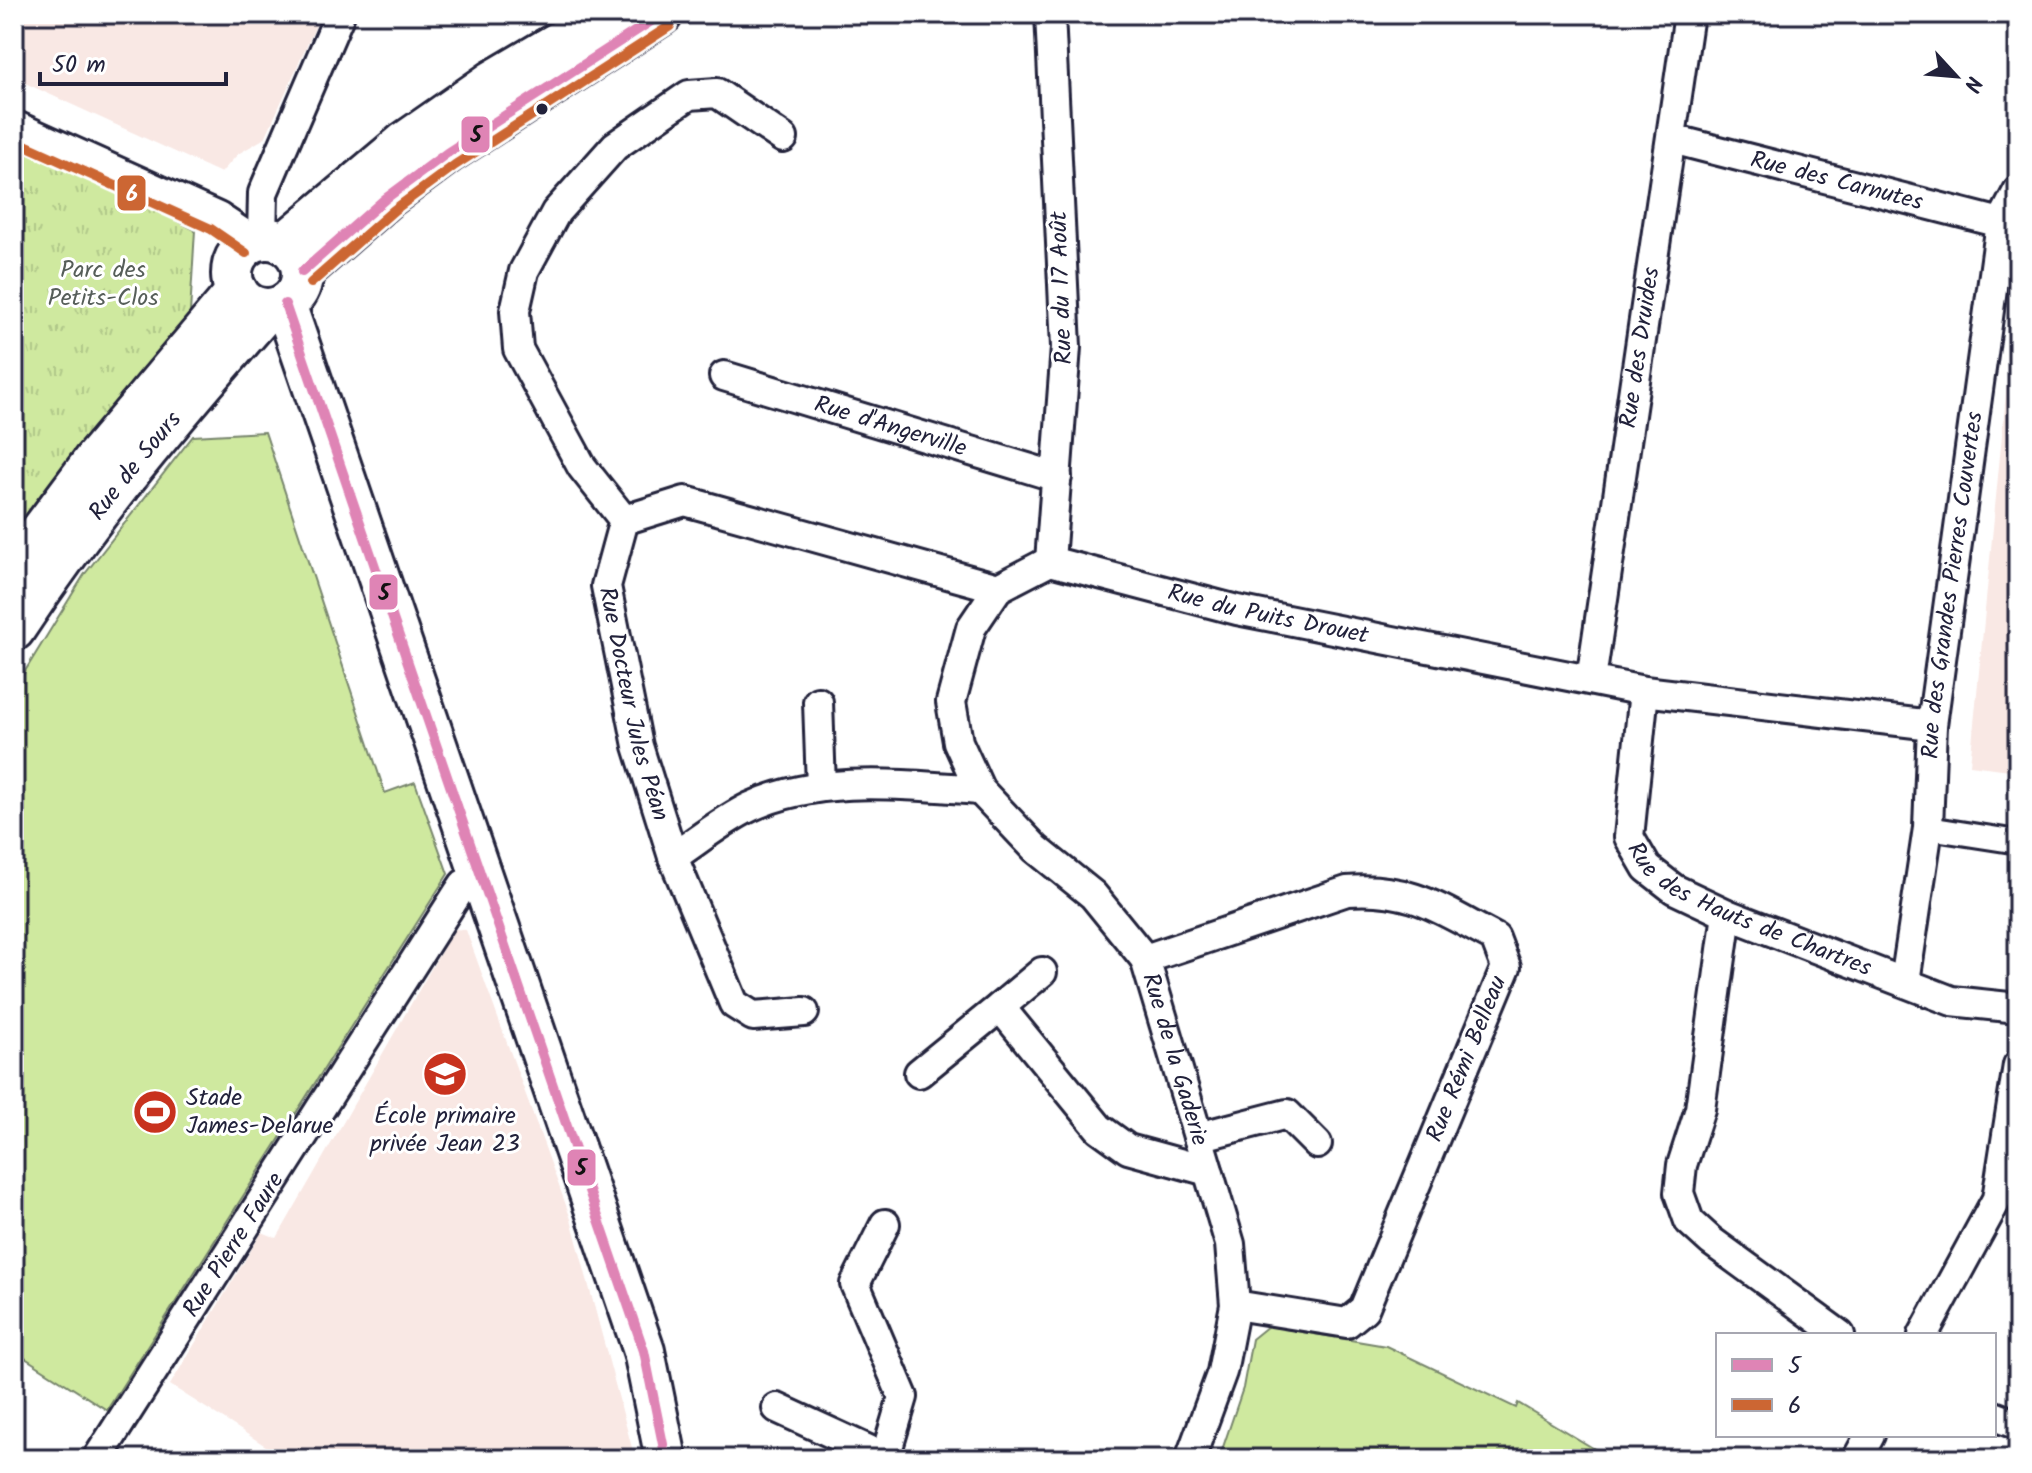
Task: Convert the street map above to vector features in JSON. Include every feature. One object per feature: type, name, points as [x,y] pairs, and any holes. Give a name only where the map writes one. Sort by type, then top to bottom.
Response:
[{"type":"main road","name":"Rue de Sours","points":[[14,567],[94,460],[270,271],[404,143],[493,81],[607,14]]},
{"type":"main road","name":"Rue de Sours","points":[[14,630],[70,544],[148,447],[270,271],[385,199],[435,162],[662,14]]},
{"type":"main road","points":[[270,271],[644,1351],[666,1459]]},
{"type":"street","points":[[270,271],[263,193],[340,14]]},
{"type":"street","name":"Rue du 17 Août","points":[[1050,14],[1066,347],[1050,561]]},
{"type":"street","name":"Rue des Druides","points":[[1591,680],[1689,14]]},
{"type":"street","points":[[783,138],[717,93],[689,95],[615,146],[556,212],[524,271],[515,311],[518,349],[582,467],[624,520],[685,501],[998,588],[1050,561]]},
{"type":"street","points":[[14,125],[218,217],[270,271]]},
{"type":"street","name":"Rue des Carnutes","points":[[1672,139],[2001,223]]},
{"type":"street","name":"Rue des Grandes Pierres Couvertes","points":[[1905,982],[1928,828],[1932,725],[2001,223],[2018,191]]},
{"type":"street","name":"Rue d'Angerville","points":[[724,376],[1057,477]]},
{"type":"street","name":"Rue Docteur Jules Péan","points":[[624,520],[606,586],[638,746],[673,857],[734,1004],[753,1016],[804,1012]]},
{"type":"street","name":"Rue du Puits Drouet","points":[[1050,561],[1237,610],[1644,691],[1932,725]]},
{"type":"street","name":"Rue de la Gaderie","points":[[998,588],[971,628],[951,702],[958,742],[980,790],[1036,849],[1093,895],[1145,959],[1230,1244],[1235,1305],[1222,1372],[1190,1459]]},
{"type":"street","name":"Rue des Hauts de Chartres","points":[[1644,691],[1629,837],[1647,868],[1674,889],[1727,914],[1952,1001],[2018,1008]]},
{"type":"street","points":[[818,702],[821,787]]},
{"type":"street","points":[[673,857],[750,807],[821,787],[886,784],[980,790]]},
{"type":"street","points":[[1928,828],[2018,842]]},
{"type":"street","name":"Rue Pierre Faure","points":[[97,1459],[458,893],[464,884],[482,877]]},
{"type":"street","name":"Rue Rémi Belleau","points":[[1145,959],[1347,891],[1382,888],[1412,895],[1495,938],[1506,967],[1364,1309],[1347,1323],[1235,1305]]},
{"type":"street","points":[[1727,914],[1700,1109],[1682,1165],[1679,1193],[1689,1221],[1711,1241],[1837,1333]]},
{"type":"street","points":[[919,1073],[1042,972]]},
{"type":"street","points":[[1000,1007],[1099,1128],[1128,1149],[1208,1171]]},
{"type":"street","points":[[1924,1333],[1997,1199],[2018,1065]]},
{"type":"street","points":[[1198,1137],[1287,1114],[1317,1144]]},
{"type":"street","points":[[777,1408],[887,1458],[903,1397],[855,1284],[885,1224]]},
{"type":"street","points":[[1996,1417],[2018,1425]]},
{"type":"street","points":[[1857,1459],[1869,1437]]},
{"type":"shaded area","points":[[14,14],[321,14],[265,138],[238,154],[221,173],[14,78]]},
{"type":"shaded area","points":[[2018,270],[2018,771],[1970,765]]},
{"type":"shaded area","name":"École primaire privée Jean 23","points":[[454,929],[466,930],[571,1219],[635,1459],[286,1459],[170,1385],[262,1232],[277,1238]]},
{"type":"green space","name":"Parc des Petits-Clos","points":[[14,139],[195,230],[190,313],[14,555]]},
{"type":"green space","name":"Stade James-Delarue","points":[[265,432],[385,793],[415,782],[448,874],[107,1410],[14,1351],[14,689],[84,575],[193,436]]},
{"type":"green space","points":[[1268,1326],[1386,1346],[1516,1408],[1518,1403],[1611,1459],[1219,1459],[1243,1388],[1252,1339]]},
{"type":"transit line","name":"5","points":[[302,272],[385,199],[447,153],[662,14]]},
{"type":"transit line","name":"6","points":[[311,283],[394,210],[455,165],[670,26]]},
{"type":"transit line","name":"6","points":[[14,140],[211,229],[246,253]]},
{"type":"transit line","name":"5","points":[[285,304],[644,1351],[666,1459]]},
{"type":"place","name":"École primaire privée Jean 23","points":[[445,1074]]},
{"type":"place","name":"Stade James-Delarue","points":[[155,1112]]}]
